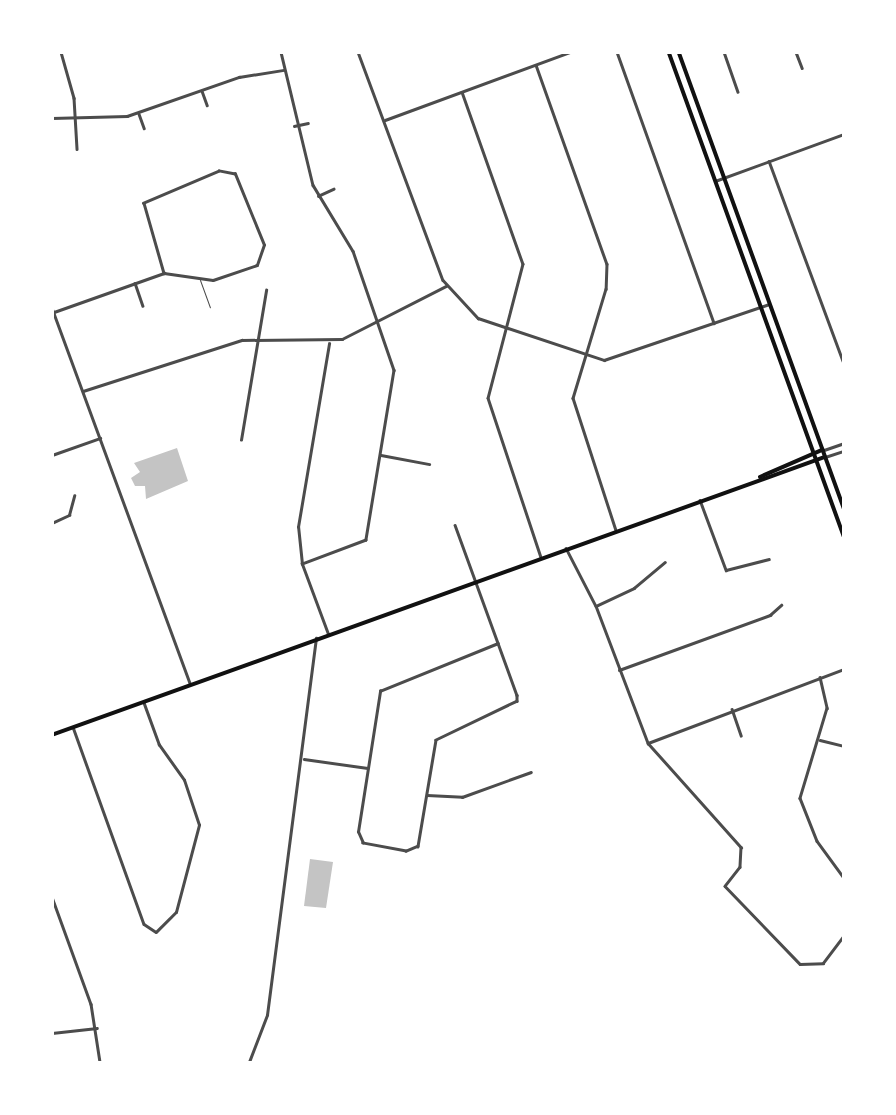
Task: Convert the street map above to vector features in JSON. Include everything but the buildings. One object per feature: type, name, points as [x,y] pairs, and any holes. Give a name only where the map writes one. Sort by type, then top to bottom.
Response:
[{"type":"main road","points":[[669,52],[844,536]]},
{"type":"main road","points":[[679,52],[844,509]]},
{"type":"main road","points":[[776,349],[785,348]]},
{"type":"main road","points":[[52,735],[699,500],[822,450]]},
{"type":"main road","points":[[760,477],[825,457]]},
{"type":"street","points":[[61,52],[75,115],[77,149]]},
{"type":"street","points":[[281,52],[294,126],[318,196],[353,251],[394,377],[366,540],[302,564]]},
{"type":"street","points":[[365,52],[359,54],[386,120],[446,286],[467,310],[507,329],[583,356],[612,360],[769,304]]},
{"type":"street","points":[[386,120],[570,52]]},
{"type":"street","points":[[617,52],[714,324]]},
{"type":"street","points":[[724,52],[738,92]]},
{"type":"street","points":[[796,52],[802,68]]},
{"type":"street","points":[[536,65],[607,264],[606,289],[573,383],[574,413],[616,530]]},
{"type":"street","points":[[52,118],[139,113],[202,90],[284,70]]},
{"type":"street","points":[[202,90],[207,104]]},
{"type":"street","points":[[462,92],[523,264],[507,329],[489,380],[489,407],[541,557]]},
{"type":"street","points":[[139,113],[144,128]]},
{"type":"street","points":[[294,126],[308,123]]},
{"type":"street","points":[[715,181],[844,134]]},
{"type":"street","points":[[769,161],[844,361]]},
{"type":"street","points":[[164,273],[143,206],[154,195],[232,171],[264,245],[261,261],[218,279],[164,273],[53,310],[190,683]]},
{"type":"street","points":[[318,196],[333,188]]},
{"type":"street","points":[[135,283],[143,306]]},
{"type":"street","points":[[83,391],[166,362],[259,340],[329,343],[379,325],[446,286]]},
{"type":"street","points":[[241,440],[266,290]]},
{"type":"street","points":[[328,634],[302,564],[298,527],[329,343]]},
{"type":"street","points":[[52,455],[100,438]]},
{"type":"street","points":[[822,450],[844,443]]},
{"type":"street","points":[[825,457],[844,451]]},
{"type":"street","points":[[381,455],[429,464]]},
{"type":"street","points":[[52,523],[69,515],[74,496]]},
{"type":"street","points":[[699,500],[726,570],[769,559]]},
{"type":"street","points":[[455,525],[498,643],[517,701],[439,735],[416,849],[368,845],[359,838],[367,768],[384,686],[498,643]]},
{"type":"street","points":[[566,548],[596,606],[648,744],[738,842],[740,867],[726,886],[800,964],[823,963],[844,935]]},
{"type":"street","points":[[596,606],[634,588],[665,562]]},
{"type":"street","points":[[619,670],[770,615],[781,605]]},
{"type":"street","points":[[249,1062],[267,1015],[303,758],[316,638]]},
{"type":"street","points":[[648,744],[732,709],[844,668]]},
{"type":"street","points":[[820,677],[828,703],[820,740],[802,779],[800,798],[810,826],[844,878]]},
{"type":"street","points":[[73,727],[148,931],[159,931],[176,912],[199,825],[181,773],[159,745],[143,702]]},
{"type":"street","points":[[732,709],[741,735]]},
{"type":"street","points":[[820,740],[844,746]]},
{"type":"street","points":[[303,758],[367,768]]},
{"type":"street","points":[[427,795],[462,797],[531,772]]},
{"type":"street","points":[[52,897],[97,1028],[100,1062]]},
{"type":"street","points":[[52,1033],[97,1028]]},
{"type":"lane","points":[[200,279],[210,307]]}]
